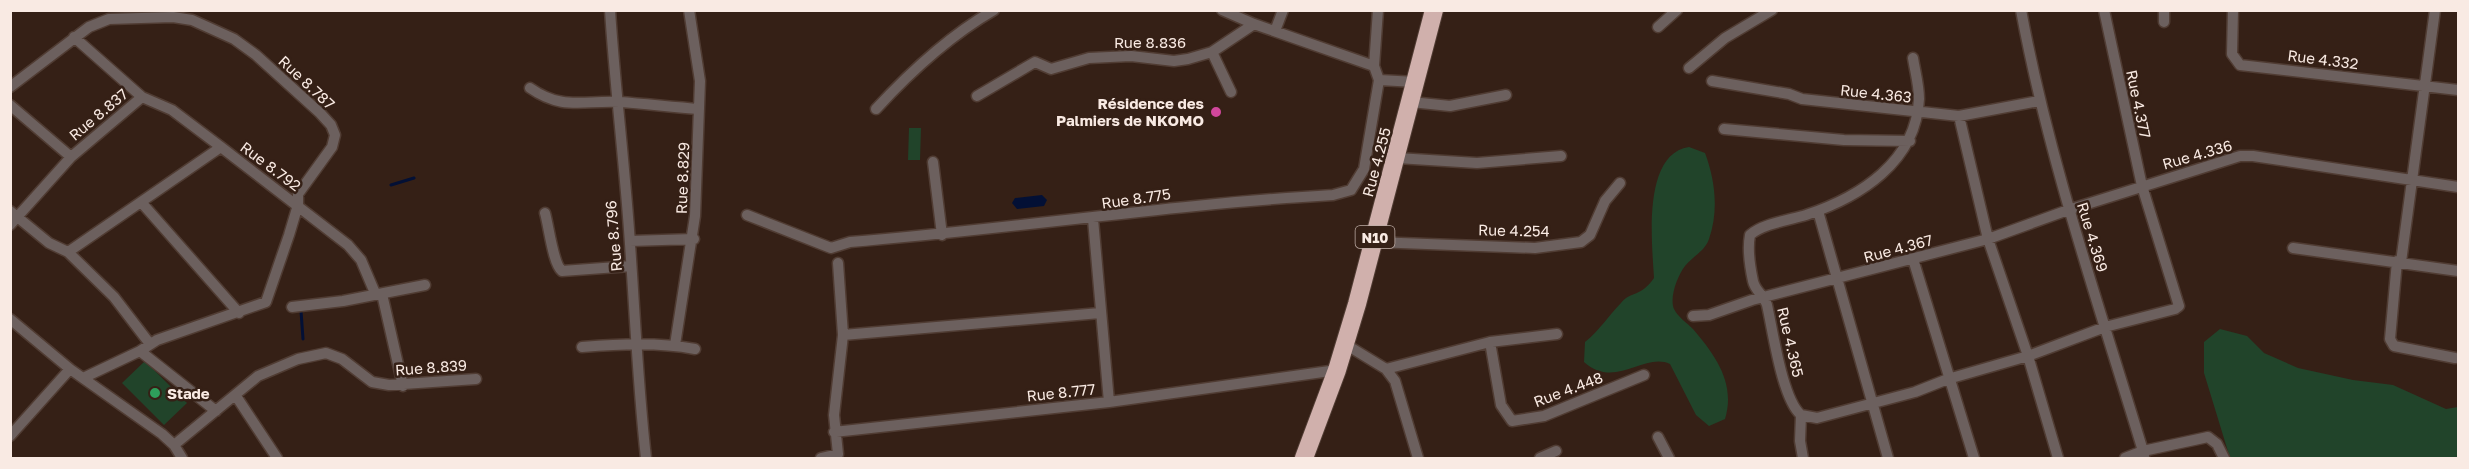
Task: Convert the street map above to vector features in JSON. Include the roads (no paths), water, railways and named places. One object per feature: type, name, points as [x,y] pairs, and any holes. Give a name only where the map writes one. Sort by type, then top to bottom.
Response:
[{"type":"highway","name":"Rue 4.255","points":[[1304,459],[1345,344],[1397,158],[1434,10]]},
{"type":"street","name":"Rue 8.796","points":[[610,10],[616,102],[630,241],[635,346],[646,459]]},
{"type":"street","name":"Rue 8.829","points":[[675,345],[694,239],[700,71],[689,10]]},
{"type":"street","points":[[876,109],[964,28],[994,10]]},
{"type":"street","points":[[1222,10],[1254,24],[1374,66]]},
{"type":"street","points":[[1275,31],[1283,10]]},
{"type":"street","name":"Rue 8.775","points":[[747,215],[831,248],[850,242],[1093,219],[1206,203],[1333,195],[1351,190],[1364,169],[1379,80],[1374,66],[1378,10]]},
{"type":"street","points":[[1658,27],[1677,10]]},
{"type":"street","points":[[1689,68],[1725,38],[1772,10]]},
{"type":"street","name":"Rue 4.369","points":[[2021,10],[2039,101],[2068,210],[2144,455]]},
{"type":"street","name":"Rue 4.377","points":[[2104,10],[2142,186],[2180,306],[2105,327]]},
{"type":"street","points":[[2164,10],[2164,22]]},
{"type":"street","name":"Rue 4.332","points":[[2233,10],[2232,54],[2240,65],[2458,90]]},
{"type":"street","points":[[2435,10],[2390,339],[2394,346],[2455,358]]},
{"type":"street","name":"Rue 8.787","points":[[10,87],[89,27],[110,19],[173,17],[192,20],[209,27],[234,39],[256,55],[320,113],[331,125],[334,135],[332,147],[298,194],[298,205],[273,289],[266,303],[239,314],[182,330],[83,378]]},
{"type":"street","name":"Rue 8.836","points":[[977,96],[1035,62],[1051,69],[1089,58],[1131,56],[1174,61],[1212,52],[1254,24]]},
{"type":"street","points":[[74,37],[142,97]]},
{"type":"street","points":[[1212,52],[1230,92]]},
{"type":"street","name":"Rue 4.365","points":[[1801,415],[1790,402],[1765,298],[1753,285],[1749,258],[1750,235],[1838,204],[1875,180],[1896,160],[1910,141],[1917,112],[1919,96],[1913,58]]},
{"type":"street","points":[[1379,80],[1416,82]]},
{"type":"street","name":"Rue 4.363","points":[[1712,81],[1789,94],[1802,99],[1959,116],[2039,101]]},
{"type":"street","points":[[530,88],[544,98],[561,103],[616,102],[699,109]]},
{"type":"street","points":[[1411,102],[1450,106],[1506,95]]},
{"type":"street","name":"Rue 8.837","points":[[13,218],[71,157],[142,97],[172,110],[221,147]]},
{"type":"street","points":[[10,105],[71,157]]},
{"type":"street","points":[[1959,116],[1988,239],[2028,356],[2058,459]]},
{"type":"street","points":[[1724,129],[1844,140],[1910,141]]},
{"type":"street","name":"Rue 8.792","points":[[68,252],[221,147],[348,245],[361,260],[378,293],[403,386]]},
{"type":"street","points":[[1397,158],[1477,163],[1561,156]]},
{"type":"street","name":"Rue 4.336","points":[[1988,239],[2142,186],[2246,156],[2458,187]]},
{"type":"street","points":[[933,162],[942,235]]},
{"type":"street","name":"Rue 4.254","points":[[1374,242],[1535,248],[1572,244],[1590,235],[1605,201],[1620,183]]},
{"type":"street","points":[[141,202],[239,314]]},
{"type":"street","points":[[1818,211],[1888,459]]},
{"type":"street","points":[[545,213],[556,263],[562,271],[631,266]]},
{"type":"street","points":[[13,218],[49,243],[68,252],[114,297],[150,344]]},
{"type":"street","name":"Rue 8.777","points":[[834,432],[1109,402],[1093,219]]},
{"type":"street","points":[[630,241],[694,239]]},
{"type":"street","name":"Rue 4.367","points":[[1693,316],[1709,315],[1988,239]]},
{"type":"street","points":[[2293,248],[2458,271]]},
{"type":"street","points":[[1913,259],[1974,459]]},
{"type":"street","points":[[821,459],[838,456],[834,432],[835,394],[843,335],[838,263]]},
{"type":"street","points":[[292,307],[343,301],[425,285]]},
{"type":"street","points":[[843,335],[1100,313]]},
{"type":"street","points":[[10,319],[70,369],[162,434],[174,445],[182,459]]},
{"type":"street","points":[[1803,459],[1800,441],[1801,415],[1817,418],[1874,404],[1948,379],[2028,356],[2105,327]]},
{"type":"street","points":[[1386,369],[1490,342],[1557,334]]},
{"type":"street","name":"Rue 4.448","points":[[1490,342],[1501,405],[1512,421],[1544,416],[1644,375]]},
{"type":"street","points":[[582,347],[619,344],[675,345],[695,349]]},
{"type":"street","points":[[1345,344],[1386,369],[1395,381],[1418,459]]},
{"type":"street","points":[[140,351],[216,411]]},
{"type":"street","name":"Rue 8.839","points":[[174,445],[258,376],[298,359],[327,353],[342,359],[372,382],[403,386],[476,379]]},
{"type":"street","points":[[10,436],[70,369]]},
{"type":"street","points":[[1109,402],[1337,370]]},
{"type":"street","points":[[236,396],[278,459]]},
{"type":"street","points":[[1658,437],[1669,459]]},
{"type":"street","points":[[2125,459],[2208,437],[2217,444],[2224,459]]},
{"type":"street","points":[[1540,459],[1556,452]]},
{"type":"water","points":[[1042,195],[1047,200],[1044,206],[1017,209],[1012,203],[1015,198]]},
{"type":"waterway","points":[[391,185],[414,178]]},
{"type":"waterway","points":[[301,311],[303,339]]},
{"type":"place","name":"Résidence des Palmiers de NKOMO","points":[[1216,112]]},
{"type":"place","name":"Stade","points":[[155,393]]}]
